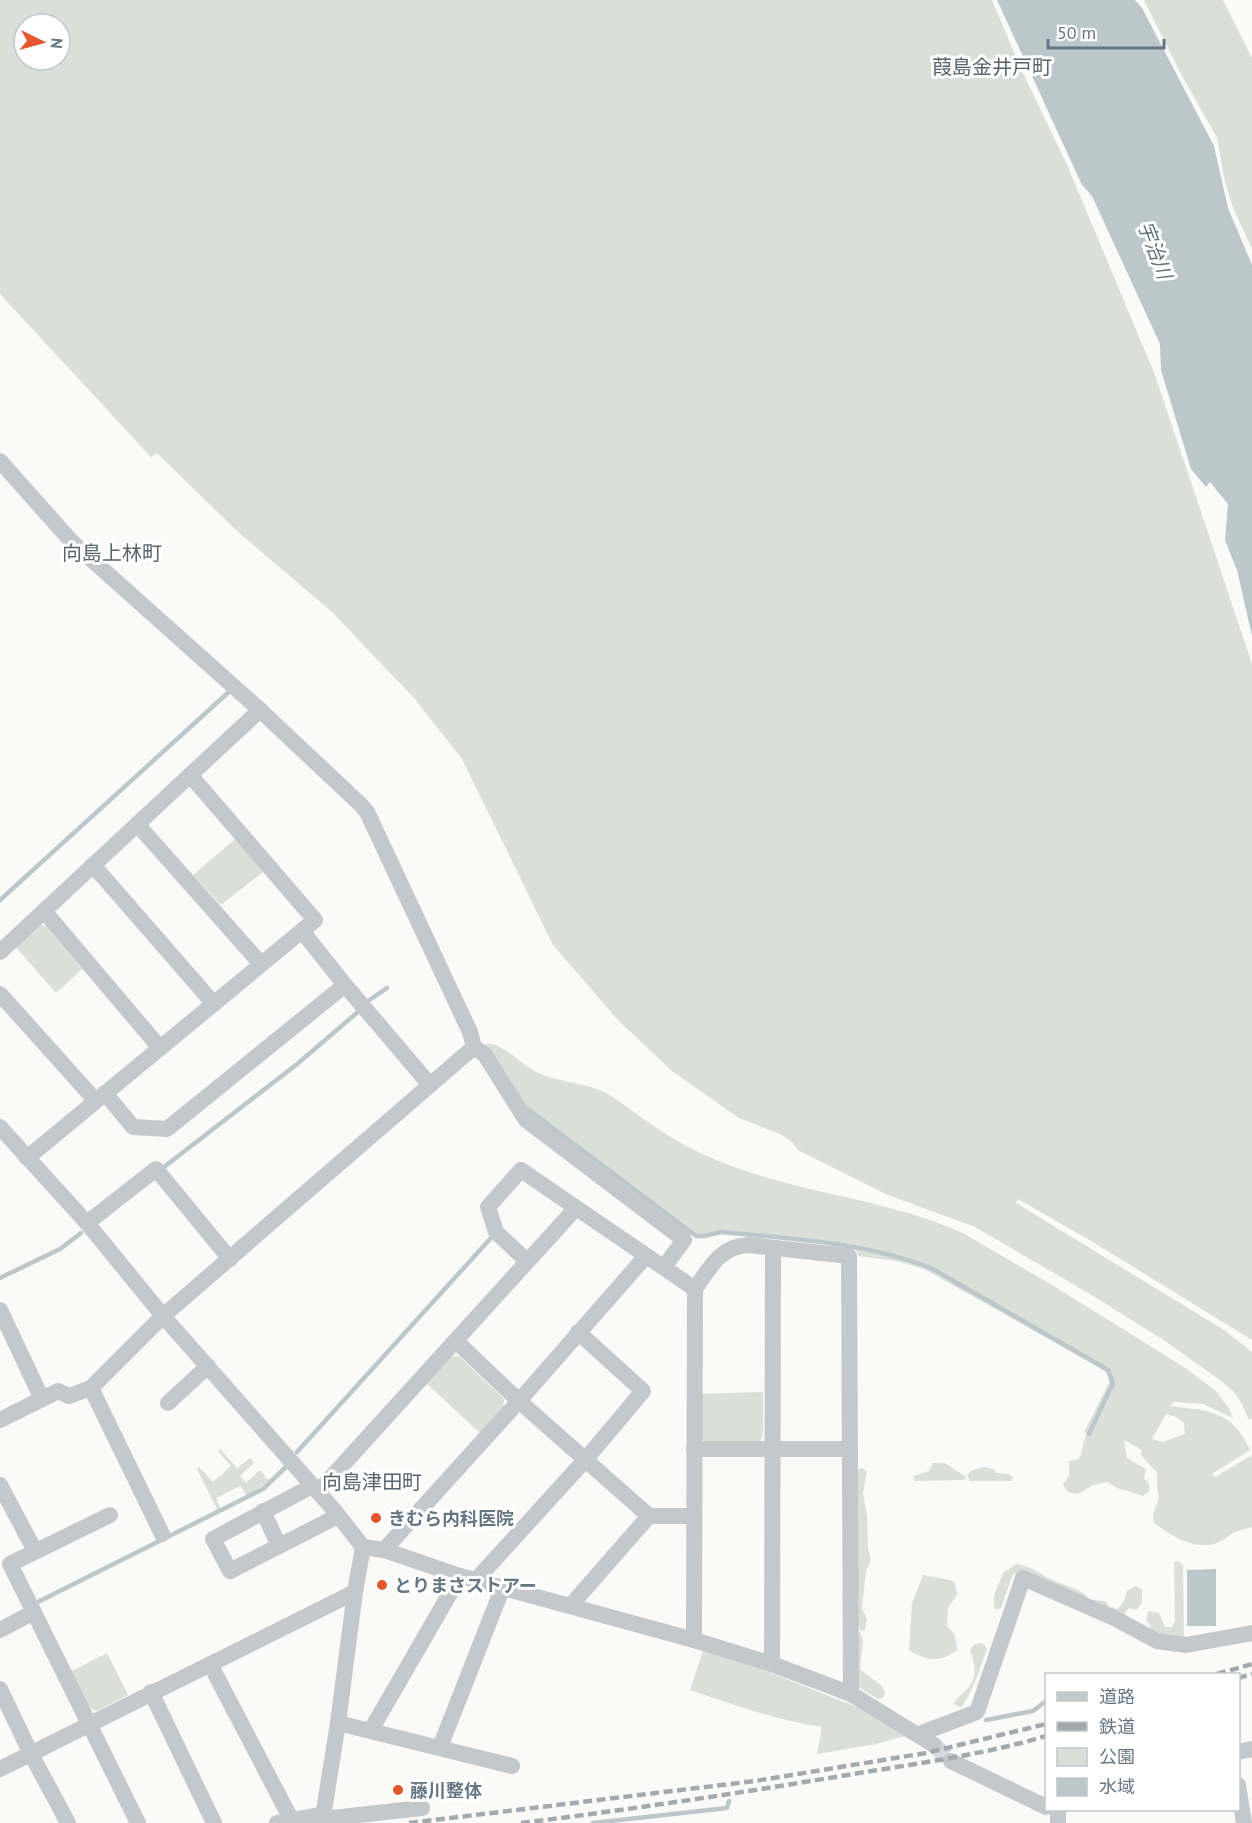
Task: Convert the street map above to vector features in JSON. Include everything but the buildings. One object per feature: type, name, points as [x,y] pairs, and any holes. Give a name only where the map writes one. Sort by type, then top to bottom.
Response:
[{"type":"street","points":[[0,461],[72,542],[260,710],[367,812],[470,1032],[474,1047],[485,1055],[526,1120],[684,1240],[664,1268]]},
{"type":"street","points":[[0,952],[260,710]]},
{"type":"street","points":[[27,1158],[315,920],[190,775]]},
{"type":"street","points":[[137,824],[261,964]]},
{"type":"street","points":[[93,865],[214,1004]]},
{"type":"street","points":[[44,911],[160,1048]]},
{"type":"street","points":[[302,931],[430,1085]]},
{"type":"street","points":[[0,994],[100,1097],[134,1127],[167,1129],[345,985]]},
{"type":"street","points":[[0,1420],[58,1391],[69,1396],[91,1388],[163,1316],[474,1047]]},
{"type":"street","points":[[0,1127],[87,1223],[163,1316],[363,1547],[384,1550],[468,1578],[572,1605],[616,1620],[694,1640],[772,1664],[851,1694],[934,1745]]},
{"type":"street","points":[[87,1223],[156,1169],[230,1259]]},
{"type":"street","points":[[527,1261],[496,1232],[488,1207],[521,1170],[695,1289]]},
{"type":"street","points":[[338,1516],[230,1571],[213,1539],[263,1511],[315,1489],[456,1341],[576,1208]]},
{"type":"street","points":[[694,1640],[695,1289],[721,1254],[738,1245],[849,1256],[851,1694]]},
{"type":"street","points":[[772,1664],[773,1248]]},
{"type":"street","points":[[384,1550],[646,1256]]},
{"type":"street","points":[[0,1310],[42,1399]]},
{"type":"street","points":[[371,1730],[468,1578],[586,1459],[644,1391],[579,1332]]},
{"type":"street","points":[[456,1341],[519,1401],[649,1516],[694,1516]]},
{"type":"street","points":[[168,1403],[208,1366]]},
{"type":"street","points":[[91,1388],[162,1534]]},
{"type":"street","points":[[694,1449],[850,1449]]},
{"type":"street","points":[[0,1485],[36,1551]]},
{"type":"street","points":[[263,1511],[279,1546]]},
{"type":"street","points":[[110,1515],[10,1563],[138,1823]]},
{"type":"street","points":[[572,1605],[649,1516]]},
{"type":"street","points":[[323,1818],[363,1547]]},
{"type":"street","points":[[919,1734],[977,1712],[1023,1578],[1114,1618],[1157,1641],[1186,1645],[1252,1633]]},
{"type":"street","points":[[440,1747],[503,1587]]},
{"type":"street","points":[[0,1769],[355,1592]]},
{"type":"street","points":[[0,1630],[34,1612]]},
{"type":"street","points":[[210,1664],[284,1822],[422,1808]]},
{"type":"street","points":[[0,1689],[68,1823]]},
{"type":"street","points":[[151,1692],[214,1823]]},
{"type":"street","points":[[338,1723],[512,1766]]},
{"type":"street","points":[[951,1761],[1045,1808]]},
{"type":"street","points":[[1240,1791],[1245,1823]]},
{"type":"green space","points":[[0,0],[992,0],[1021,69],[1068,167],[1155,375],[1252,664],[1252,1340],[1093,1242],[1018,1199],[1016,1203],[1224,1330],[1252,1352],[1252,1418],[1249,1420],[1241,1402],[1221,1381],[1165,1341],[1090,1294],[975,1227],[888,1195],[798,1150],[792,1142],[780,1134],[739,1118],[672,1071],[618,1020],[553,945],[462,759],[414,698],[332,612],[237,531],[157,453],[151,457],[0,294]]},
{"type":"green space","points":[[1144,0],[1223,0],[1252,58],[1252,249],[1234,210],[1225,182],[1217,138],[1180,72]]},
{"type":"green space","points":[[235,839],[263,872],[221,905],[193,875]]},
{"type":"green space","points":[[36,924],[46,926],[82,969],[56,993],[15,946]]},
{"type":"green space","points":[[493,1044],[498,1046],[536,1072],[602,1091],[674,1139],[730,1166],[797,1186],[898,1210],[963,1233],[1187,1369],[1216,1391],[1233,1418],[1203,1404],[1173,1402],[1170,1406],[1196,1409],[1218,1415],[1235,1427],[1243,1437],[1250,1450],[1212,1474],[1215,1477],[1252,1455],[1252,1527],[1235,1532],[1221,1541],[1204,1545],[1186,1542],[1161,1528],[1154,1523],[1153,1514],[1159,1498],[1157,1473],[1141,1455],[1142,1450],[1124,1440],[1127,1458],[1146,1469],[1144,1478],[1149,1484],[1149,1492],[1143,1496],[1120,1489],[1108,1482],[1093,1485],[1078,1494],[1068,1492],[1063,1485],[1069,1475],[1069,1461],[1079,1459],[1087,1434],[1084,1432],[1109,1383],[1107,1373],[1102,1369],[924,1269],[896,1261],[859,1256],[854,1246],[724,1231],[704,1235],[687,1235],[528,1116],[483,1046]],"holes":[[[1166,1414],[1184,1423],[1185,1434],[1162,1442],[1152,1439]]]},
{"type":"green space","points":[[459,1356],[504,1399],[503,1410],[480,1433],[426,1383],[449,1357]]},
{"type":"green space","points":[[763,1392],[763,1435],[759,1443],[706,1444],[699,1436],[699,1394]]},
{"type":"green space","points":[[220,1449],[237,1468],[250,1458],[254,1463],[240,1476],[246,1483],[260,1470],[265,1476],[264,1479],[266,1477],[269,1480],[248,1497],[240,1486],[216,1498],[221,1510],[218,1511],[197,1469],[199,1467],[213,1482],[231,1466],[218,1451]]},
{"type":"green space","points":[[933,1463],[945,1463],[966,1477],[964,1480],[915,1481],[913,1476],[929,1471]]},
{"type":"green space","points":[[984,1467],[1013,1477],[1011,1481],[970,1481],[967,1475],[973,1470]]},
{"type":"green space","points":[[862,1468],[867,1472],[863,1493],[871,1560],[866,1571],[862,1608],[867,1619],[865,1630],[861,1631],[857,1626],[856,1471]]},
{"type":"green space","points":[[1178,1561],[1183,1565],[1184,1639],[1175,1641],[1152,1631],[1146,1618],[1149,1611],[1159,1613],[1165,1627],[1172,1627],[1175,1621],[1174,1562]]},
{"type":"green space","points":[[1016,1564],[1031,1568],[1086,1595],[1086,1599],[1025,1575],[1013,1574],[1001,1608],[995,1610],[994,1595],[1003,1573]]},
{"type":"green space","points":[[923,1575],[954,1581],[957,1594],[948,1608],[947,1626],[955,1635],[957,1650],[939,1659],[927,1658],[909,1650],[912,1603]]},
{"type":"green space","points":[[1136,1586],[1142,1590],[1142,1603],[1136,1610],[1129,1608],[1125,1613],[1127,1617],[1093,1600],[1105,1601],[1110,1607],[1118,1609],[1127,1591]]},
{"type":"green space","points":[[853,1632],[860,1632],[863,1640],[860,1669],[882,1686],[885,1692],[883,1698],[878,1699],[860,1688],[853,1677]]},
{"type":"green space","points":[[982,1643],[987,1648],[973,1686],[961,1708],[954,1704],[973,1680],[974,1675],[970,1650],[975,1644]]},
{"type":"green space","points":[[703,1651],[764,1670],[859,1708],[905,1736],[876,1744],[817,1754],[822,1727],[772,1716],[690,1690]]},
{"type":"green space","points":[[107,1653],[128,1695],[97,1711],[88,1708],[70,1672]]},
{"type":"water","name":"宇治川","points":[[997,0],[1135,0],[1142,8],[1214,146],[1228,208],[1252,265],[1252,636],[1237,570],[1225,540],[1228,504],[1210,482],[1206,487],[1191,469],[1161,370],[1160,344],[1092,196],[1082,185]]},
{"type":"water","points":[[1216,1569],[1216,1626],[1187,1626],[1187,1570]]},
{"type":"waterway","points":[[0,900],[231,690]]},
{"type":"waterway","points":[[368,1001],[387,988]]},
{"type":"waterway","points":[[164,1167],[296,1065],[359,1011]]},
{"type":"waterway","points":[[529,1110],[696,1236],[721,1232],[802,1240],[855,1247],[908,1260],[933,1269],[1108,1370],[1113,1383],[1089,1434]]},
{"type":"waterway","points":[[0,1278],[60,1249],[81,1233]]},
{"type":"waterway","points":[[297,1452],[490,1239]]},
{"type":"waterway","points":[[36,1603],[263,1489],[286,1467]]},
{"type":"waterway","points":[[986,1720],[1033,1711],[1045,1702]]},
{"type":"waterway","points":[[593,1823],[727,1808],[729,1801]]},
{"type":"tunnel","points":[[934,1745],[951,1761]]},
{"type":"railway","points":[[1220,1673],[1252,1664]]},
{"type":"railway","points":[[1240,1677],[1252,1674]]},
{"type":"railway","points":[[409,1823],[755,1781],[926,1753],[1045,1724]]},
{"type":"railway","points":[[521,1823],[690,1800],[930,1762],[1045,1736]]},
{"type":"place","name":"きむら内科医院","points":[[376,1518]]},
{"type":"place","name":"とりまさストアー","points":[[382,1585]]},
{"type":"place","name":"藤川整体","points":[[398,1790]]},
{"type":"district","name":"葭島金井戸町","points":[[992,67]]},
{"type":"district","name":"向島上林町","points":[[112,553]]},
{"type":"district","name":"向島津田町","points":[[372,1482]]}]
